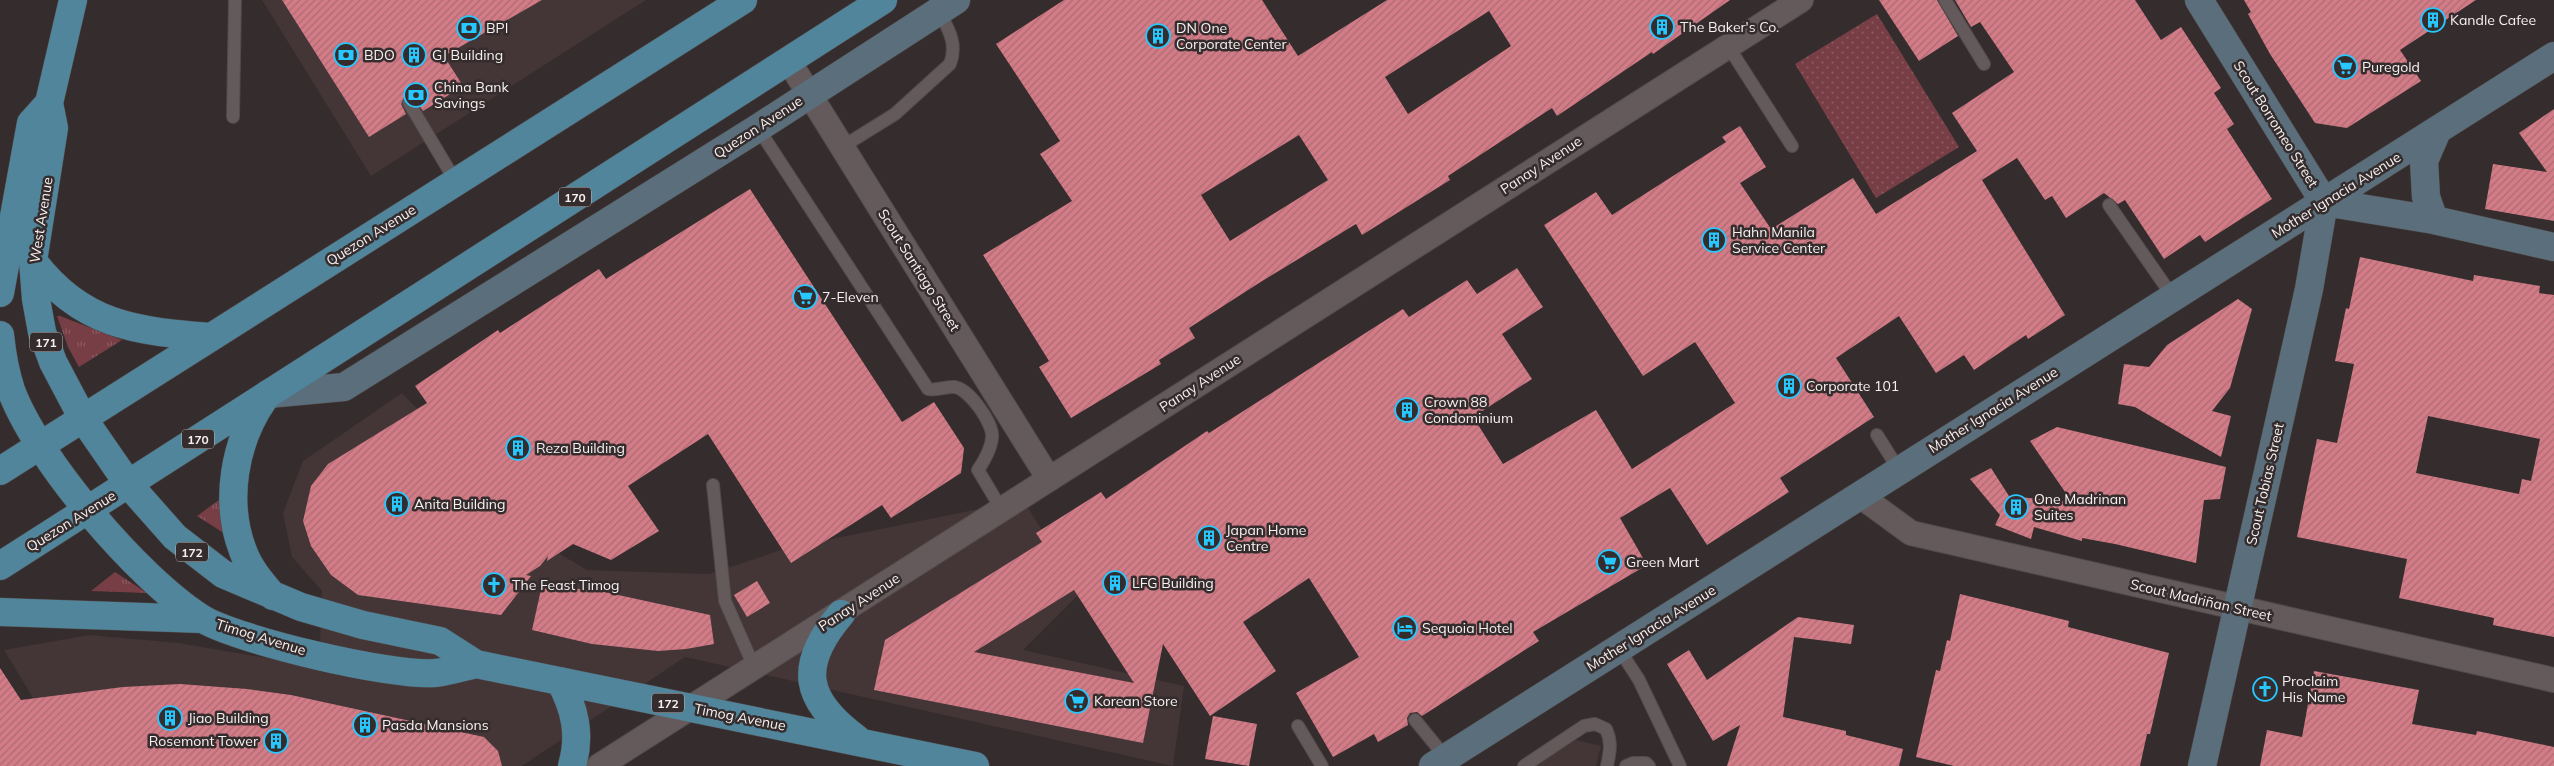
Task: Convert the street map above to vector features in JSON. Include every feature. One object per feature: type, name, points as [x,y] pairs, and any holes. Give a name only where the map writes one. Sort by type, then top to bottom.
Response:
[{"type":"main road","name":"West Avenue","points":[[73,0],[49,104],[54,128],[33,261],[36,300],[42,332],[53,362],[82,417],[129,485]]},
{"type":"main road","name":"Quezon Avenue","points":[[0,471],[82,417],[743,0]]},
{"type":"main road","name":"Quezon Avenue","points":[[0,566],[883,0]]},
{"type":"main road","name":"West Avenue","points":[[0,293],[9,214],[31,123],[49,104]]},
{"type":"main road","points":[[33,261],[50,284],[69,299],[111,321],[162,333],[210,337]]},
{"type":"main road","points":[[0,335],[3,362],[11,390],[40,444]]},
{"type":"main road","points":[[268,394],[246,430],[236,470],[233,500],[236,528],[243,552],[256,575],[273,596]]},
{"type":"main road","name":"Timog Avenue","points":[[40,444],[88,510],[152,578],[202,619],[276,644],[376,666],[435,673],[476,664]]},
{"type":"main road","name":"Timog Avenue","points":[[129,485],[175,537],[204,562],[229,577],[301,607],[363,624],[440,641],[476,664],[975,766]]},
{"type":"main road","points":[[0,612],[202,619]]},
{"type":"main road","points":[[841,614],[818,647],[813,660],[812,679],[815,694],[830,717],[861,742]]},
{"type":"main road","points":[[560,681],[570,701],[576,723],[577,744],[572,766]]},
{"type":"street","name":"Panay Avenue","points":[[599,766],[694,708],[1801,0]]},
{"type":"street","name":"Scout Borromeo Street","points":[[2198,0],[2324,202],[2434,220],[2554,247]]},
{"type":"street","name":"Quezon Avenue","points":[[268,394],[344,387],[758,128],[948,6]]},
{"type":"street","name":"Mother Ignacia Avenue","points":[[1445,763],[1899,470],[2554,56]]},
{"type":"street","name":"Scout Santiago Street","points":[[788,60],[1050,479]]},
{"type":"street","points":[[2434,220],[2426,197],[2424,161],[2437,131]]},
{"type":"street","name":"Scout Tobias Street","points":[[2202,766],[2309,290],[2324,202]]},
{"type":"street","name":"Scout Madriñan Street","points":[[1860,495],[1911,533],[2554,680]]},
{"type":"lane","points":[[233,117],[235,0]]},
{"type":"lane","points":[[1945,0],[1984,64]]},
{"type":"lane","points":[[842,147],[896,114],[950,64],[954,53],[948,6]]},
{"type":"lane","points":[[1728,46],[1792,146]]},
{"type":"lane","points":[[409,104],[456,182]]},
{"type":"lane","points":[[758,128],[928,388],[935,390],[955,387],[963,390],[981,411],[992,431],[992,439],[987,456],[978,470],[1002,510]]},
{"type":"lane","points":[[2109,205],[2173,297]]},
{"type":"lane","points":[[1877,435],[1899,470]]},
{"type":"lane","points":[[713,485],[725,601],[755,669]]},
{"type":"lane","points":[[1619,649],[1639,680],[1680,766]]},
{"type":"lane","points":[[1415,720],[1445,763]]},
{"type":"lane","points":[[1524,766],[1584,726],[1595,724],[1606,729],[1609,736],[1611,747],[1607,766]]},
{"type":"lane","points":[[1298,726],[1322,766]]},
{"type":"lane","points":[[1626,766],[1632,763],[1646,763],[1649,766]]},
{"type":"shaded area","points":[[262,0],[646,0],[371,176]]},
{"type":"shaded area","points":[[402,393],[557,552],[587,570],[709,574],[787,548],[1023,500],[1081,592],[1023,650],[1184,686],[1173,766],[685,657],[522,766],[74,766],[4,650],[89,635],[179,643],[319,667],[322,591],[292,557],[283,513],[303,461]]},
{"type":"shaded area","points":[[1576,740],[1601,746],[1596,766],[1533,766]]},
{"type":"green space","points":[[1877,14],[1959,147],[1876,198],[1795,64]]},
{"type":"green space","points":[[57,316],[122,340],[79,367],[68,347]]},
{"type":"green space","points":[[223,497],[227,535],[197,516]]},
{"type":"green space","points":[[115,572],[147,593],[91,591]]},
{"type":"building","points":[[282,0],[542,0],[444,56],[463,86],[423,111],[413,96],[405,96],[401,104],[406,114],[369,137]]},
{"type":"building","points":[[1064,0],[1262,0],[1298,56],[1387,0],[1730,0],[1653,54],[1652,52],[1557,116],[1552,108],[1448,176],[1450,180],[1362,235],[1356,224],[1259,283],[1189,328],[1195,338],[1159,360],[1161,364],[1071,418],[1039,367],[1049,361],[983,255],[1072,201],[1040,154],[1060,141],[996,44]],"holes":[[[1489,11],[1511,46],[1408,114],[1385,77]],[[1299,135],[1328,180],[1230,241],[1201,195]]]},
{"type":"building","points":[[1879,0],[1937,0],[1958,36],[1919,61]]},
{"type":"building","points":[[1955,0],[2135,0],[2161,40],[2181,27],[2221,88],[2214,93],[2234,124],[2227,129],[2272,199],[2205,242],[2200,235],[2164,259],[2125,200],[2118,204],[2104,193],[2066,218],[2052,196],[2045,200],[2017,158],[1982,180],[2065,315],[2028,339],[2026,335],[1974,370],[1964,355],[1936,373],[1899,316],[1836,358],[1874,417],[1780,478],[1789,492],[1707,545],[1670,488],[1620,518],[1647,565],[1533,632],[1539,641],[1422,716],[1417,712],[1410,713],[1407,718],[1408,725],[1378,742],[1374,734],[1333,757],[1296,693],[1359,657],[1309,578],[1243,622],[1276,671],[1210,716],[1163,644],[1143,743],[874,690],[885,640],[1042,542],[1036,533],[1101,492],[1106,499],[1207,431],[1209,433],[1403,309],[1409,317],[1467,280],[1477,294],[1517,268],[1543,307],[1502,334],[1532,379],[1473,417],[1503,464],[1596,410],[1632,469],[1735,403],[1695,342],[1643,376],[1544,225],[1596,192],[1612,215],[1726,142],[1722,137],[1740,126],[1766,167],[1740,183],[1771,229],[1853,178],[1876,214],[1977,151],[1952,113],[2014,72],[1980,22],[1971,27]],"holes":[[[1074,590],[1134,683],[974,652]]]},
{"type":"building","name":"Puregold","points":[[2244,0],[2476,0],[2400,50],[2421,81],[2347,128],[2315,123],[2270,54],[2248,14],[2251,12]]},
{"type":"building","points":[[2554,109],[2554,221],[2485,209],[2493,164],[2547,172],[2519,133]]},
{"type":"building","points":[[750,189],[902,422],[934,402],[964,448],[961,473],[891,518],[882,505],[791,563],[708,434],[628,486],[659,531],[611,560],[573,544],[547,561],[548,556],[540,566],[526,575],[531,576],[501,615],[358,595],[331,575],[311,546],[303,521],[311,486],[328,464],[427,403],[415,386],[498,330],[500,333],[599,269],[606,279]]},
{"type":"building","points":[[2360,257],[2473,281],[2474,275],[2540,286],[2539,293],[2554,295],[2554,637],[2493,625],[2494,618],[2399,598],[2407,559],[2297,537],[2317,439],[2337,443],[2354,364],[2335,361],[2346,308],[2349,309]],"holes":[[[2428,416],[2540,439],[2531,481],[2522,479],[2519,494],[2416,473]]]},
{"type":"building","points":[[2238,299],[2252,309],[2230,388],[2212,411],[2231,416],[2221,457],[2135,407],[2118,404],[2124,364],[2149,367],[2167,345]]},
{"type":"building","points":[[2057,427],[2226,467],[2220,499],[2204,500],[2196,563],[2115,544],[2082,538],[2082,541],[2034,527],[2031,539],[1995,525],[2000,515],[1970,479],[1991,468],[2009,496],[2072,502],[2030,441]]},
{"type":"building","points":[[757,581],[770,603],[747,617],[734,595]]},
{"type":"building","points":[[542,585],[600,591],[710,615],[714,644],[658,651],[592,644],[532,630]]},
{"type":"building","points":[[1960,594],[2069,621],[2068,627],[2169,653],[2150,734],[2147,734],[2140,766],[1954,766],[1916,757],[1936,670],[1940,671],[1947,640],[1950,641]]},
{"type":"building","points":[[1798,617],[1854,625],[1851,644],[1794,637],[1783,717],[1846,731],[1846,735],[1903,749],[1899,766],[1727,766],[1740,725],[1713,741],[1667,664],[1689,650],[1707,680]]},
{"type":"building","points":[[0,668],[21,700],[123,687],[180,684],[247,689],[291,695],[484,737],[498,751],[502,766],[0,766]]},
{"type":"building","points":[[2314,671],[2419,690],[2412,724],[2476,735],[2477,731],[2554,747],[2554,766],[2260,766],[2267,730],[2302,737]]},
{"type":"building","points":[[1213,716],[1257,724],[1249,766],[1205,759]]},
{"type":"place","name":"Kandle Cafee","points":[[2433,20]]},
{"type":"place","name":"The Baker's Co.","points":[[1662,27]]},
{"type":"place","name":"BPI","points":[[469,28]]},
{"type":"place","name":"DN One Corporate Center","points":[[1158,36]]},
{"type":"place","name":"BDO","points":[[346,55]]},
{"type":"place","name":"GJ Building","points":[[414,55]]},
{"type":"place","name":"Puregold","points":[[2345,67]]},
{"type":"place","name":"China Bank Savings","points":[[416,95]]},
{"type":"place","name":"Hahn Manila Service Center","points":[[1714,240]]},
{"type":"place","name":"7-Eleven","points":[[805,297]]},
{"type":"place","name":"Corporate 101","points":[[1789,386]]},
{"type":"place","name":"Crown 88 Condominium","points":[[1407,410]]},
{"type":"place","name":"Reza Building","points":[[518,448]]},
{"type":"place","name":"Anita Building","points":[[397,504]]},
{"type":"place","name":"One Madrinan Suites","points":[[2016,507]]},
{"type":"place","name":"Japan Home Centre","points":[[1209,538]]},
{"type":"place","name":"Green Mart","points":[[1609,562]]},
{"type":"place","name":"LFG Building","points":[[1115,583]]},
{"type":"place","name":"The Feast Timog","points":[[494,585]]},
{"type":"place","name":"Sequoia Hotel","points":[[1405,628]]},
{"type":"place","name":"Proclaim His Name","points":[[2265,689]]},
{"type":"place","name":"Korean Store","points":[[1077,701]]},
{"type":"place","name":"Jiao Building","points":[[170,718]]},
{"type":"place","name":"Pasda Mansions","points":[[365,725]]},
{"type":"place","name":"Rosemont Tower","points":[[276,741]]}]
